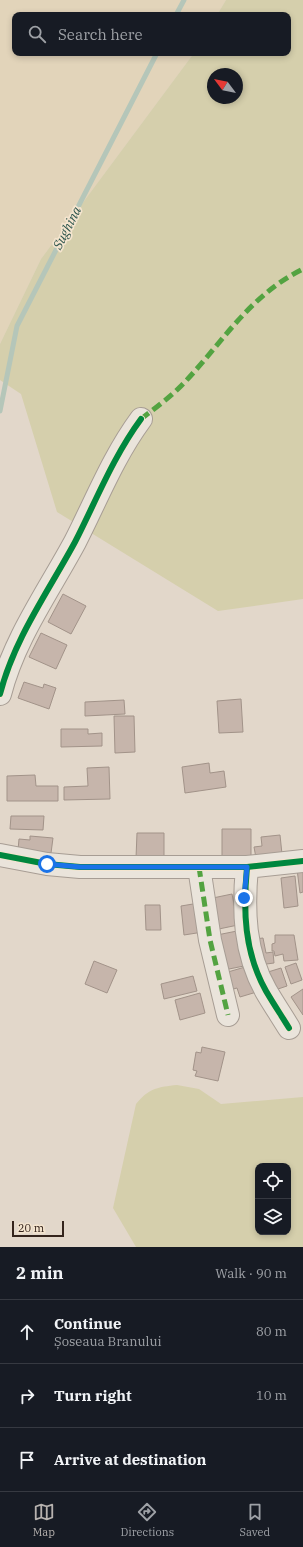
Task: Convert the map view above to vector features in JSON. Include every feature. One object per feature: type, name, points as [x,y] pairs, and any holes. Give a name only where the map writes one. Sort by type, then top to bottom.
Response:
[{"type":"street","points":[[0,694],[5,672],[20,639],[74,542],[121,448],[141,420]]},
{"type":"street","points":[[0,855],[47,864],[80,867],[247,867],[303,861]]},
{"type":"street","points":[[199,867],[210,940],[228,1015]]},
{"type":"street","points":[[247,867],[244,898],[248,943],[255,966],[265,990],[289,1028]]},
{"type":"shaded area","points":[[0,0],[226,0],[219,12],[12,12],[12,56],[192,56],[41,259],[0,344]]},
{"type":"shaded area","points":[[226,0],[303,0],[303,599],[218,611],[57,512],[21,394],[0,380],[0,344],[41,259],[192,56],[291,56],[291,12],[219,12]]},
{"type":"shaded area","points":[[177,1085],[199,1089],[221,1104],[303,1097],[303,1247],[136,1247],[113,1208],[136,1104],[150,1091]]},
{"type":"building","points":[[63,594],[86,606],[71,634],[48,622]]},
{"type":"building","points":[[41,633],[67,645],[56,669],[29,657]]},
{"type":"building","points":[[24,682],[43,688],[44,684],[56,688],[49,709],[18,698]]},
{"type":"building","points":[[241,699],[243,732],[219,733],[217,701]]},
{"type":"building","points":[[124,700],[125,714],[85,716],[85,702]]},
{"type":"building","points":[[114,716],[134,716],[135,752],[115,753]]},
{"type":"building","points":[[61,729],[88,729],[88,734],[102,733],[102,746],[61,747]]},
{"type":"building","points":[[209,763],[210,773],[224,771],[226,787],[185,793],[182,767]]},
{"type":"building","points":[[109,767],[110,799],[64,800],[64,787],[88,786],[87,768]]},
{"type":"building","points":[[35,775],[36,786],[58,786],[58,801],[7,801],[7,776]]},
{"type":"building","points":[[11,816],[44,816],[43,830],[10,829]]},
{"type":"building","points":[[222,829],[251,829],[251,859],[222,859]]},
{"type":"building","points":[[137,833],[164,833],[164,858],[136,858]]},
{"type":"building","points":[[280,835],[282,854],[256,858],[254,847],[262,846],[261,837]]},
{"type":"building","points":[[30,836],[53,838],[51,853],[18,850],[19,839],[30,840]]},
{"type":"building","points":[[303,868],[303,892],[300,893],[297,869]]},
{"type":"building","points":[[295,876],[298,906],[284,908],[281,878]]},
{"type":"building","points":[[232,894],[238,925],[214,930],[208,899]]},
{"type":"building","points":[[199,903],[203,932],[184,935],[181,906]]},
{"type":"building","points":[[145,905],[160,905],[161,930],[146,930]]},
{"type":"building","points":[[237,931],[244,966],[224,970],[217,935]]},
{"type":"building","points":[[275,935],[294,935],[298,960],[284,961],[283,954],[275,956],[274,951],[272,951],[272,944],[275,943]]},
{"type":"building","points":[[263,938],[266,953],[273,952],[274,963],[259,965],[255,939]]},
{"type":"building","points":[[94,961],[117,970],[107,993],[85,984]]},
{"type":"building","points":[[296,963],[302,980],[291,984],[285,967]]},
{"type":"building","points":[[252,965],[260,991],[240,997],[237,988],[226,991],[221,974]]},
{"type":"building","points":[[281,968],[287,986],[275,990],[268,972]]},
{"type":"building","points":[[193,976],[197,991],[164,999],[161,984]]},
{"type":"building","points":[[303,989],[303,1015],[291,997]]},
{"type":"building","points":[[200,993],[205,1013],[180,1020],[175,1000]]},
{"type":"building","points":[[202,1047],[225,1052],[218,1081],[195,1076],[197,1071],[193,1070],[196,1052],[201,1053]]},
{"type":"waterway","name":"Sughina","points":[[178,12],[184,0]]},
{"type":"waterway","name":"Sughina","points":[[0,411],[17,326],[155,56]]},
{"type":"marked path","points":[[141,419],[181,386],[237,322],[266,293],[303,269]]},
{"type":"marked path","points":[[199,867],[210,940],[228,1015]]},
{"type":"cycle path","points":[[0,694],[6,674],[23,635],[75,542],[113,464],[141,419]]},
{"type":"cycle path","points":[[0,855],[47,864],[80,867],[247,867],[303,861]]},
{"type":"cycle path","points":[[247,867],[245,915],[249,946],[253,961],[266,991],[289,1028]]},
{"type":"route","points":[[47,864],[80,867],[247,867],[244,898]]}]
